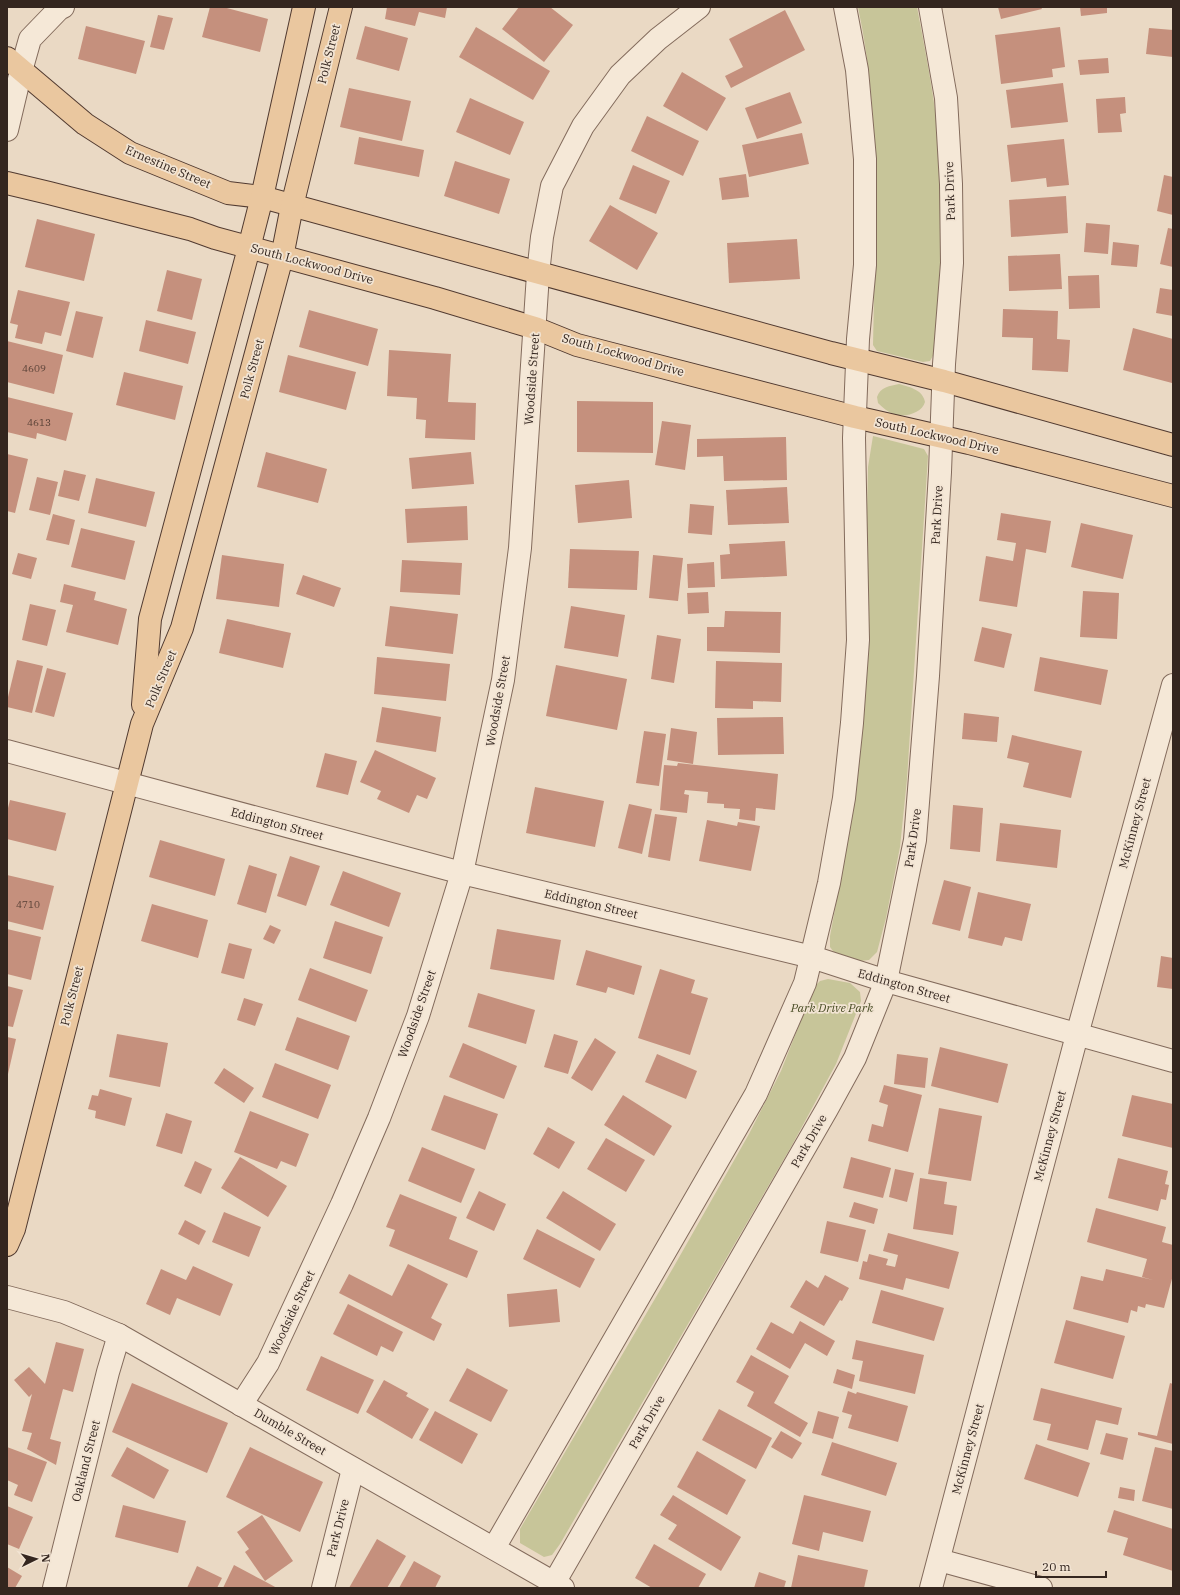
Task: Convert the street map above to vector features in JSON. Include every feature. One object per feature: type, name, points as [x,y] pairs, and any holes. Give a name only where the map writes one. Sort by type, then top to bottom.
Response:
[{"type":"main road","name":"Polk Street","points":[[142,724],[150,619],[262,197],[304,7]]},
{"type":"main road","name":"Polk Street","points":[[7,1245],[14,1229],[142,724],[182,628],[282,257],[292,206],[341,7]]},
{"type":"main road","name":"Ernestine Street","points":[[14,65],[84,124],[130,153],[228,194],[262,197]]},
{"type":"main road","name":"South Lockwood Drive","points":[[7,183],[49,192],[190,229],[249,248],[435,298],[535,328],[577,344],[855,417],[941,436],[1173,496]]},
{"type":"main road","points":[[262,197],[421,240],[538,274],[831,353],[944,381],[1173,444]]},
{"type":"street","points":[[7,130],[14,65],[30,39],[59,9],[63,7]]},
{"type":"street","name":"Woodside Street","points":[[241,1405],[268,1363],[342,1204],[379,1118],[418,1016],[462,874],[503,680],[520,548],[538,274],[542,237],[552,186],[583,126],[620,75],[658,39],[699,7]]},
{"type":"street","points":[[494,1548],[756,1094],[804,983],[812,957],[829,884],[844,798],[852,723],[858,640],[854,438],[858,339],[865,265],[865,159],[857,70],[845,7]]},
{"type":"street","name":"Park Drive","points":[[559,1585],[855,1058],[886,981],[914,840],[928,676],[952,263],[951,184],[946,98],[930,7]]},
{"type":"street","name":"McKinney Street","points":[[931,1588],[1077,1035],[1173,685]]},
{"type":"street","name":"Eddington Street","points":[[7,752],[462,874],[812,957],[886,981],[1173,1061]]},
{"type":"street","name":"Dumble Street","points":[[7,1297],[64,1312],[119,1335],[559,1585]]},
{"type":"street","name":"Oakland Street","points":[[54,1588],[108,1372],[119,1335]]},
{"type":"street","name":"Park Drive","points":[[323,1588],[353,1468]]},
{"type":"street","points":[[939,1560],[1041,1588]]},
{"type":"green space","points":[[858,7],[917,7],[936,117],[942,184],[942,227],[939,290],[934,354],[930,361],[923,362],[877,351],[873,345],[875,218],[874,133],[866,49]]},
{"type":"green space","points":[[899,384],[919,392],[924,398],[925,402],[923,406],[917,412],[908,415],[898,415],[888,411],[878,403],[877,397],[880,391],[892,385]]},
{"type":"green space","points":[[873,436],[924,449],[928,456],[907,779],[900,847],[886,918],[877,952],[869,960],[860,961],[836,955],[830,947],[830,936],[853,813],[859,762],[862,712],[868,467]]},
{"type":"green space","name":"Park Drive Park","points":[[828,979],[850,983],[860,992],[861,1001],[836,1064],[791,1147],[560,1544],[552,1555],[544,1557],[520,1543],[520,1529],[673,1268],[749,1134],[781,1071],[814,987],[820,981]]},
{"type":"building","points":[[210,7],[223,7],[268,19],[260,52],[202,37]]},
{"type":"building","points":[[387,7],[447,7],[445,18],[419,12],[415,26],[385,19]]},
{"type":"building","points":[[519,7],[550,7],[573,25],[544,62],[502,29]]},
{"type":"building","points":[[998,7],[1041,7],[1042,9],[1001,19]]},
{"type":"building","points":[[1080,7],[1107,7],[1107,13],[1081,16]]},
{"type":"building","points":[[785,10],[805,50],[731,88],[725,76],[743,67],[729,39]]},
{"type":"building","points":[[158,15],[173,18],[164,50],[150,47]]},
{"type":"building","points":[[86,26],[145,41],[136,74],[78,59]]},
{"type":"building","points":[[365,26],[408,38],[399,71],[356,59]]},
{"type":"building","points":[[476,27],[550,71],[533,100],[459,57]]},
{"type":"building","points":[[1060,27],[1065,67],[1052,69],[1053,77],[1001,84],[995,35]]},
{"type":"building","points":[[1149,28],[1173,30],[1173,57],[1146,54]]},
{"type":"building","points":[[1108,58],[1109,73],[1080,75],[1078,60]]},
{"type":"building","points":[[682,72],[726,98],[707,131],[663,106]]},
{"type":"building","points":[[1063,83],[1068,122],[1011,128],[1006,90]]},
{"type":"building","points":[[349,88],[411,101],[402,141],[340,127]]},
{"type":"building","points":[[790,92],[802,123],[757,139],[745,108]]},
{"type":"building","points":[[1125,97],[1126,113],[1120,114],[1122,132],[1098,133],[1096,99]]},
{"type":"building","points":[[470,98],[524,122],[510,155],[456,132]]},
{"type":"building","points":[[647,116],[699,141],[683,176],[631,151]]},
{"type":"building","points":[[802,133],[809,164],[749,177],[742,145]]},
{"type":"building","points":[[359,137],[424,150],[419,177],[354,164]]},
{"type":"building","points":[[1064,139],[1069,185],[1047,187],[1046,178],[1011,182],[1007,145]]},
{"type":"building","points":[[455,161],[510,179],[499,214],[444,196]]},
{"type":"building","points":[[633,165],[670,181],[656,214],[619,199]]},
{"type":"building","points":[[746,174],[749,197],[722,200],[719,178]]},
{"type":"building","points":[[1164,175],[1173,177],[1173,215],[1157,211]]},
{"type":"building","points":[[1066,196],[1068,233],[1011,237],[1009,200]]},
{"type":"building","points":[[610,205],[658,233],[637,270],[589,241]]},
{"type":"building","points":[[37,219],[95,234],[84,281],[25,267]]},
{"type":"building","points":[[1086,223],[1110,225],[1108,254],[1084,252]]},
{"type":"building","points":[[1168,228],[1173,229],[1173,267],[1160,264]]},
{"type":"building","points":[[797,239],[800,279],[729,283],[727,243]]},
{"type":"building","points":[[1113,242],[1139,245],[1137,267],[1111,265]]},
{"type":"building","points":[[1060,254],[1062,289],[1009,291],[1008,256]]},
{"type":"building","points":[[167,270],[202,279],[192,320],[157,311]]},
{"type":"building","points":[[1099,275],[1100,308],[1069,309],[1068,276]]},
{"type":"building","points":[[1160,288],[1173,290],[1173,316],[1156,313]]},
{"type":"building","points":[[18,290],[70,302],[61,336],[45,332],[42,344],[15,338],[18,325],[10,323]]},
{"type":"building","points":[[1003,309],[1058,311],[1057,339],[1070,340],[1068,372],[1032,370],[1033,338],[1002,337]]},
{"type":"building","points":[[309,310],[378,329],[368,366],[299,347]]},
{"type":"building","points":[[76,311],[103,317],[93,358],[66,351]]},
{"type":"building","points":[[146,320],[196,332],[188,364],[139,351]]},
{"type":"building","points":[[1133,328],[1173,339],[1172,383],[1123,370]]},
{"type":"building","points":[[7,341],[63,355],[54,394],[7,382]]},
{"type":"building","points":[[389,350],[451,354],[448,402],[476,403],[475,440],[425,438],[426,420],[416,419],[417,398],[387,396]]},
{"type":"building","points":[[288,355],[356,372],[346,410],[279,392]]},
{"type":"building","points":[[124,372],[183,386],[175,420],[116,405]]},
{"type":"building","points":[[7,397],[73,413],[66,441],[37,433],[36,439],[7,432]]},
{"type":"building","points":[[577,401],[653,402],[653,453],[577,452]]},
{"type":"building","points":[[662,421],[691,425],[685,470],[655,465]]},
{"type":"building","points":[[786,437],[787,480],[724,481],[723,456],[697,457],[697,439]]},
{"type":"building","points":[[266,452],[327,469],[318,503],[257,487]]},
{"type":"building","points":[[471,452],[474,484],[412,489],[409,458]]},
{"type":"building","points":[[7,454],[28,459],[15,513],[7,511]]},
{"type":"building","points":[[64,470],[86,475],[79,501],[58,496]]},
{"type":"building","points":[[37,477],[58,482],[50,515],[29,510]]},
{"type":"building","points":[[96,478],[155,492],[146,527],[88,513]]},
{"type":"building","points":[[629,480],[632,518],[578,523],[575,485]]},
{"type":"building","points":[[787,487],[789,523],[728,525],[726,490]]},
{"type":"building","points":[[690,504],[714,506],[712,535],[688,533]]},
{"type":"building","points":[[467,506],[468,540],[407,543],[405,509]]},
{"type":"building","points":[[1001,513],[1051,521],[1046,553],[1026,549],[1017,607],[979,601],[986,556],[1013,561],[1016,543],[997,540]]},
{"type":"building","points":[[53,514],[75,520],[69,545],[46,540]]},
{"type":"building","points":[[1081,523],[1133,535],[1123,579],[1071,567]]},
{"type":"building","points":[[81,528],[135,541],[125,580],[71,567]]},
{"type":"building","points":[[785,541],[787,576],[721,579],[720,555],[730,554],[729,544]]},
{"type":"building","points":[[570,549],[639,551],[637,590],[568,588]]},
{"type":"building","points":[[18,553],[37,558],[31,579],[12,574]]},
{"type":"building","points":[[222,555],[284,564],[279,607],[216,599]]},
{"type":"building","points":[[653,555],[683,558],[678,601],[649,598]]},
{"type":"building","points":[[402,560],[462,563],[460,595],[400,592]]},
{"type":"building","points":[[714,562],[715,587],[688,588],[687,564]]},
{"type":"building","points":[[303,575],[341,588],[334,607],[296,594]]},
{"type":"building","points":[[64,584],[96,592],[94,600],[127,609],[118,645],[66,632],[73,605],[60,602]]},
{"type":"building","points":[[1083,591],[1119,593],[1117,639],[1080,637]]},
{"type":"building","points":[[708,592],[709,613],[688,614],[687,593]]},
{"type":"building","points":[[30,604],[56,610],[47,646],[22,640]]},
{"type":"building","points":[[390,606],[458,614],[453,654],[385,646]]},
{"type":"building","points":[[571,606],[625,615],[618,657],[564,648]]},
{"type":"building","points":[[725,611],[781,612],[780,653],[707,651],[707,627],[724,627]]},
{"type":"building","points":[[227,619],[291,633],[283,668],[219,653]]},
{"type":"building","points":[[982,627],[1012,634],[1004,668],[974,661]]},
{"type":"building","points":[[657,635],[681,639],[674,683],[651,679]]},
{"type":"building","points":[[377,657],[450,664],[446,701],[374,694]]},
{"type":"building","points":[[1040,657],[1108,670],[1101,705],[1034,691]]},
{"type":"building","points":[[17,660],[43,666],[32,713],[7,707],[7,701]]},
{"type":"building","points":[[716,661],[782,663],[781,702],[753,701],[753,709],[715,708]]},
{"type":"building","points":[[556,665],[627,679],[617,730],[546,716]]},
{"type":"building","points":[[47,668],[66,673],[54,717],[35,712]]},
{"type":"building","points":[[382,707],[441,717],[436,752],[376,742]]},
{"type":"building","points":[[964,713],[999,717],[997,742],[962,739]]},
{"type":"building","points":[[783,717],[784,754],[718,755],[717,718]]},
{"type":"building","points":[[671,728],[697,732],[693,764],[667,760]]},
{"type":"building","points":[[644,731],[666,734],[659,786],[636,783]]},
{"type":"building","points":[[1012,735],[1082,751],[1071,798],[1023,787],[1029,763],[1007,758]]},
{"type":"building","points":[[375,750],[436,778],[427,799],[417,795],[409,813],[377,799],[381,791],[360,782]]},
{"type":"building","points":[[325,753],[357,761],[348,795],[316,787]]},
{"type":"building","points":[[678,763],[778,774],[775,810],[756,808],[755,821],[739,819],[740,809],[724,808],[724,804],[707,803],[708,792],[685,790],[684,794],[689,795],[687,813],[660,810],[664,765],[677,766]]},
{"type":"building","points":[[535,787],[604,801],[595,847],[526,833]]},
{"type":"building","points":[[10,800],[66,813],[56,851],[7,839],[7,812]]},
{"type":"building","points":[[629,804],[652,809],[642,854],[618,848]]},
{"type":"building","points":[[953,805],[983,808],[980,852],[950,849]]},
{"type":"building","points":[[655,814],[677,817],[670,861],[648,857]]},
{"type":"building","points":[[707,820],[737,826],[738,822],[760,826],[751,871],[699,861]]},
{"type":"building","points":[[1000,823],[1061,830],[1057,868],[996,861]]},
{"type":"building","points":[[160,840],[225,859],[215,896],[149,877]]},
{"type":"building","points":[[290,856],[320,866],[306,906],[277,896]]},
{"type":"building","points":[[249,865],[277,874],[266,913],[237,904]]},
{"type":"building","points":[[343,871],[401,893],[389,927],[330,905]]},
{"type":"building","points":[[7,875],[54,886],[43,930],[7,921]]},
{"type":"building","points":[[944,880],[971,887],[960,931],[932,924]]},
{"type":"building","points":[[978,892],[1031,904],[1022,941],[1005,937],[1002,946],[968,938]]},
{"type":"building","points":[[152,904],[208,920],[198,958],[141,941]]},
{"type":"building","points":[[335,921],[383,937],[371,974],[323,958]]},
{"type":"building","points":[[270,925],[281,930],[274,944],[263,939]]},
{"type":"building","points":[[7,929],[41,937],[31,980],[7,974]]},
{"type":"building","points":[[497,929],[561,940],[554,980],[490,969]]},
{"type":"building","points":[[229,943],[252,949],[244,979],[221,973]]},
{"type":"building","points":[[586,950],[642,966],[634,995],[608,987],[606,993],[576,985]]},
{"type":"building","points":[[1161,956],[1173,958],[1173,989],[1157,987]]},
{"type":"building","points":[[310,968],[368,990],[356,1022],[298,1000]]},
{"type":"building","points":[[660,969],[695,980],[691,993],[708,998],[690,1055],[638,1038]]},
{"type":"building","points":[[7,986],[23,990],[13,1027],[7,1026]]},
{"type":"building","points":[[478,993],[535,1010],[526,1044],[468,1027]]},
{"type":"building","points":[[244,998],[263,1004],[255,1026],[237,1020]]},
{"type":"building","points":[[297,1017],[350,1036],[338,1070],[285,1050]]},
{"type":"building","points":[[117,1034],[168,1043],[160,1087],[109,1077]]},
{"type":"building","points":[[554,1034],[578,1041],[568,1074],[544,1067]]},
{"type":"building","points":[[7,1037],[16,1039],[8,1074],[7,1074]]},
{"type":"building","points":[[595,1038],[616,1052],[592,1091],[571,1078]]},
{"type":"building","points":[[463,1043],[517,1066],[504,1099],[449,1077]]},
{"type":"building","points":[[940,1047],[1008,1064],[998,1103],[931,1086]]},
{"type":"building","points":[[657,1054],[697,1071],[686,1099],[645,1082]]},
{"type":"building","points":[[897,1054],[928,1058],[925,1088],[894,1084]]},
{"type":"building","points":[[275,1063],[331,1085],[318,1119],[262,1097]]},
{"type":"building","points":[[224,1068],[254,1088],[244,1103],[214,1083]]},
{"type":"building","points":[[884,1085],[922,1095],[908,1152],[868,1141],[872,1124],[883,1127],[888,1105],[879,1102]]},
{"type":"building","points":[[100,1089],[132,1098],[125,1126],[95,1118],[96,1111],[88,1109],[92,1095],[98,1096]]},
{"type":"building","points":[[444,1095],[498,1114],[485,1150],[431,1130]]},
{"type":"building","points":[[623,1095],[672,1126],[654,1156],[604,1125]]},
{"type":"building","points":[[1132,1095],[1173,1104],[1173,1148],[1122,1136]]},
{"type":"building","points":[[939,1108],[982,1116],[971,1181],[928,1174]]},
{"type":"building","points":[[250,1111],[309,1134],[296,1167],[281,1161],[277,1169],[234,1152]]},
{"type":"building","points":[[166,1113],[192,1121],[182,1154],[156,1146]]},
{"type":"building","points":[[548,1127],[575,1142],[559,1169],[533,1154]]},
{"type":"building","points":[[606,1138],[645,1160],[626,1192],[587,1169]]},
{"type":"building","points":[[422,1147],[475,1169],[461,1203],[408,1181]]},
{"type":"building","points":[[240,1157],[287,1186],[268,1217],[221,1188]]},
{"type":"building","points":[[851,1157],[891,1168],[883,1198],[843,1188]]},
{"type":"building","points":[[1118,1158],[1168,1171],[1165,1184],[1169,1185],[1166,1200],[1161,1199],[1158,1211],[1108,1198]]},
{"type":"building","points":[[195,1161],[212,1169],[201,1194],[184,1186]]},
{"type":"building","points":[[895,1169],[914,1173],[907,1202],[889,1197]]},
{"type":"building","points":[[920,1178],[947,1182],[944,1204],[957,1206],[953,1235],[913,1229]]},
{"type":"building","points":[[479,1191],[506,1204],[494,1231],[466,1218]]},
{"type":"building","points":[[563,1191],[616,1224],[600,1251],[546,1218]]},
{"type":"building","points":[[400,1194],[457,1217],[449,1239],[478,1251],[467,1278],[389,1246],[395,1230],[386,1227]]},
{"type":"building","points":[[854,1202],[878,1209],[874,1224],[849,1217]]},
{"type":"building","points":[[1096,1208],[1166,1227],[1162,1242],[1173,1245],[1173,1275],[1164,1308],[1146,1304],[1145,1308],[1138,1306],[1137,1312],[1131,1310],[1128,1323],[1073,1309],[1081,1276],[1103,1281],[1106,1269],[1153,1280],[1142,1277],[1147,1259],[1087,1242]]},
{"type":"building","points":[[224,1212],[261,1227],[249,1257],[212,1242]]},
{"type":"building","points":[[185,1220],[206,1231],[199,1245],[178,1234]]},
{"type":"building","points":[[827,1221],[866,1230],[858,1262],[820,1253]]},
{"type":"building","points":[[537,1229],[595,1259],[580,1288],[523,1259]]},
{"type":"building","points":[[888,1233],[959,1252],[949,1289],[906,1278],[903,1290],[859,1279],[863,1261],[867,1262],[869,1254],[888,1259],[886,1265],[895,1267],[898,1255],[883,1251]]},
{"type":"building","points":[[408,1264],[448,1284],[431,1318],[442,1324],[434,1341],[339,1293],[349,1274],[392,1296]]},
{"type":"building","points":[[193,1266],[233,1284],[220,1316],[177,1298],[170,1315],[146,1304],[161,1269],[186,1280]]},
{"type":"building","points":[[825,1275],[849,1288],[842,1301],[840,1300],[824,1326],[790,1307],[806,1280],[818,1288]]},
{"type":"building","points":[[557,1289],[560,1322],[509,1327],[507,1294]]},
{"type":"building","points":[[881,1290],[944,1308],[934,1341],[872,1323]]},
{"type":"building","points":[[348,1304],[403,1332],[393,1352],[381,1346],[377,1356],[333,1334]]},
{"type":"building","points":[[1066,1320],[1125,1336],[1113,1379],[1054,1363]]},
{"type":"building","points":[[800,1321],[835,1341],[827,1356],[805,1343],[790,1369],[756,1349],[771,1322],[793,1334]]},
{"type":"building","points":[[856,1340],[924,1355],[915,1394],[859,1381],[863,1361],[852,1359]]},
{"type":"building","points":[[56,1342],[84,1349],[73,1392],[63,1389],[50,1439],[61,1442],[56,1465],[27,1449],[32,1433],[22,1431],[32,1394],[29,1397],[14,1380],[29,1367],[45,1384]]},
{"type":"building","points":[[751,1355],[789,1376],[774,1403],[808,1423],[800,1437],[747,1406],[754,1392],[736,1382]]},
{"type":"building","points":[[321,1356],[374,1380],[358,1414],[306,1390]]},
{"type":"building","points":[[467,1368],[508,1390],[491,1422],[449,1401]]},
{"type":"building","points":[[837,1369],[855,1375],[852,1389],[833,1383]]},
{"type":"building","points":[[384,1380],[408,1393],[406,1396],[429,1409],[412,1439],[366,1412]]},
{"type":"building","points":[[132,1383],[228,1423],[207,1473],[112,1432]]},
{"type":"building","points":[[1170,1383],[1173,1384],[1173,1444],[1138,1435],[1138,1432],[1157,1436]]},
{"type":"building","points":[[1041,1388],[1122,1408],[1118,1425],[1096,1420],[1088,1450],[1047,1440],[1051,1424],[1033,1420]]},
{"type":"building","points":[[848,1391],[856,1394],[857,1392],[908,1406],[898,1442],[848,1428],[852,1415],[842,1412]]},
{"type":"building","points":[[719,1409],[772,1438],[756,1469],[702,1440]]},
{"type":"building","points":[[435,1411],[478,1434],[462,1464],[419,1440]]},
{"type":"building","points":[[818,1411],[839,1417],[833,1439],[812,1433]]},
{"type":"building","points":[[781,1431],[802,1443],[792,1459],[771,1447]]},
{"type":"building","points":[[1106,1433],[1128,1438],[1123,1460],[1100,1454]]},
{"type":"building","points":[[832,1442],[897,1463],[886,1496],[821,1475]]},
{"type":"building","points":[[1036,1444],[1090,1463],[1078,1497],[1024,1479]]},
{"type":"building","points":[[7,1447],[47,1462],[32,1502],[14,1495],[18,1485],[7,1480]]},
{"type":"building","points":[[127,1447],[169,1470],[154,1499],[111,1476]]},
{"type":"building","points":[[250,1447],[323,1482],[300,1532],[226,1497]]},
{"type":"building","points":[[1155,1447],[1173,1451],[1173,1509],[1142,1501]]},
{"type":"building","points":[[697,1451],[746,1480],[727,1515],[677,1487]]},
{"type":"building","points":[[1120,1487],[1135,1490],[1134,1501],[1118,1498]]},
{"type":"building","points":[[673,1495],[741,1537],[721,1571],[668,1539],[677,1525],[660,1515]]},
{"type":"building","points":[[804,1495],[871,1511],[863,1542],[823,1532],[819,1551],[792,1544]]},
{"type":"building","points":[[123,1505],[186,1521],[178,1553],[115,1537]]},
{"type":"building","points":[[7,1506],[33,1517],[19,1549],[7,1544]]},
{"type":"building","points":[[1114,1510],[1173,1529],[1173,1571],[1123,1555],[1128,1538],[1107,1532]]},
{"type":"building","points":[[262,1515],[293,1561],[265,1581],[245,1552],[249,1549],[237,1532]]},
{"type":"building","points":[[377,1539],[406,1556],[387,1588],[349,1588]]},
{"type":"building","points":[[654,1544],[706,1574],[698,1588],[652,1588],[635,1578]]},
{"type":"building","points":[[798,1555],[868,1570],[864,1588],[791,1588]]},
{"type":"building","points":[[414,1561],[441,1576],[435,1588],[399,1588]]},
{"type":"building","points":[[234,1565],[266,1582],[277,1588],[223,1588]]},
{"type":"building","points":[[197,1566],[222,1578],[217,1588],[187,1588]]},
{"type":"building","points":[[7,1567],[22,1576],[15,1588],[7,1588]]},
{"type":"building","points":[[759,1572],[786,1581],[784,1588],[754,1588]]}]
